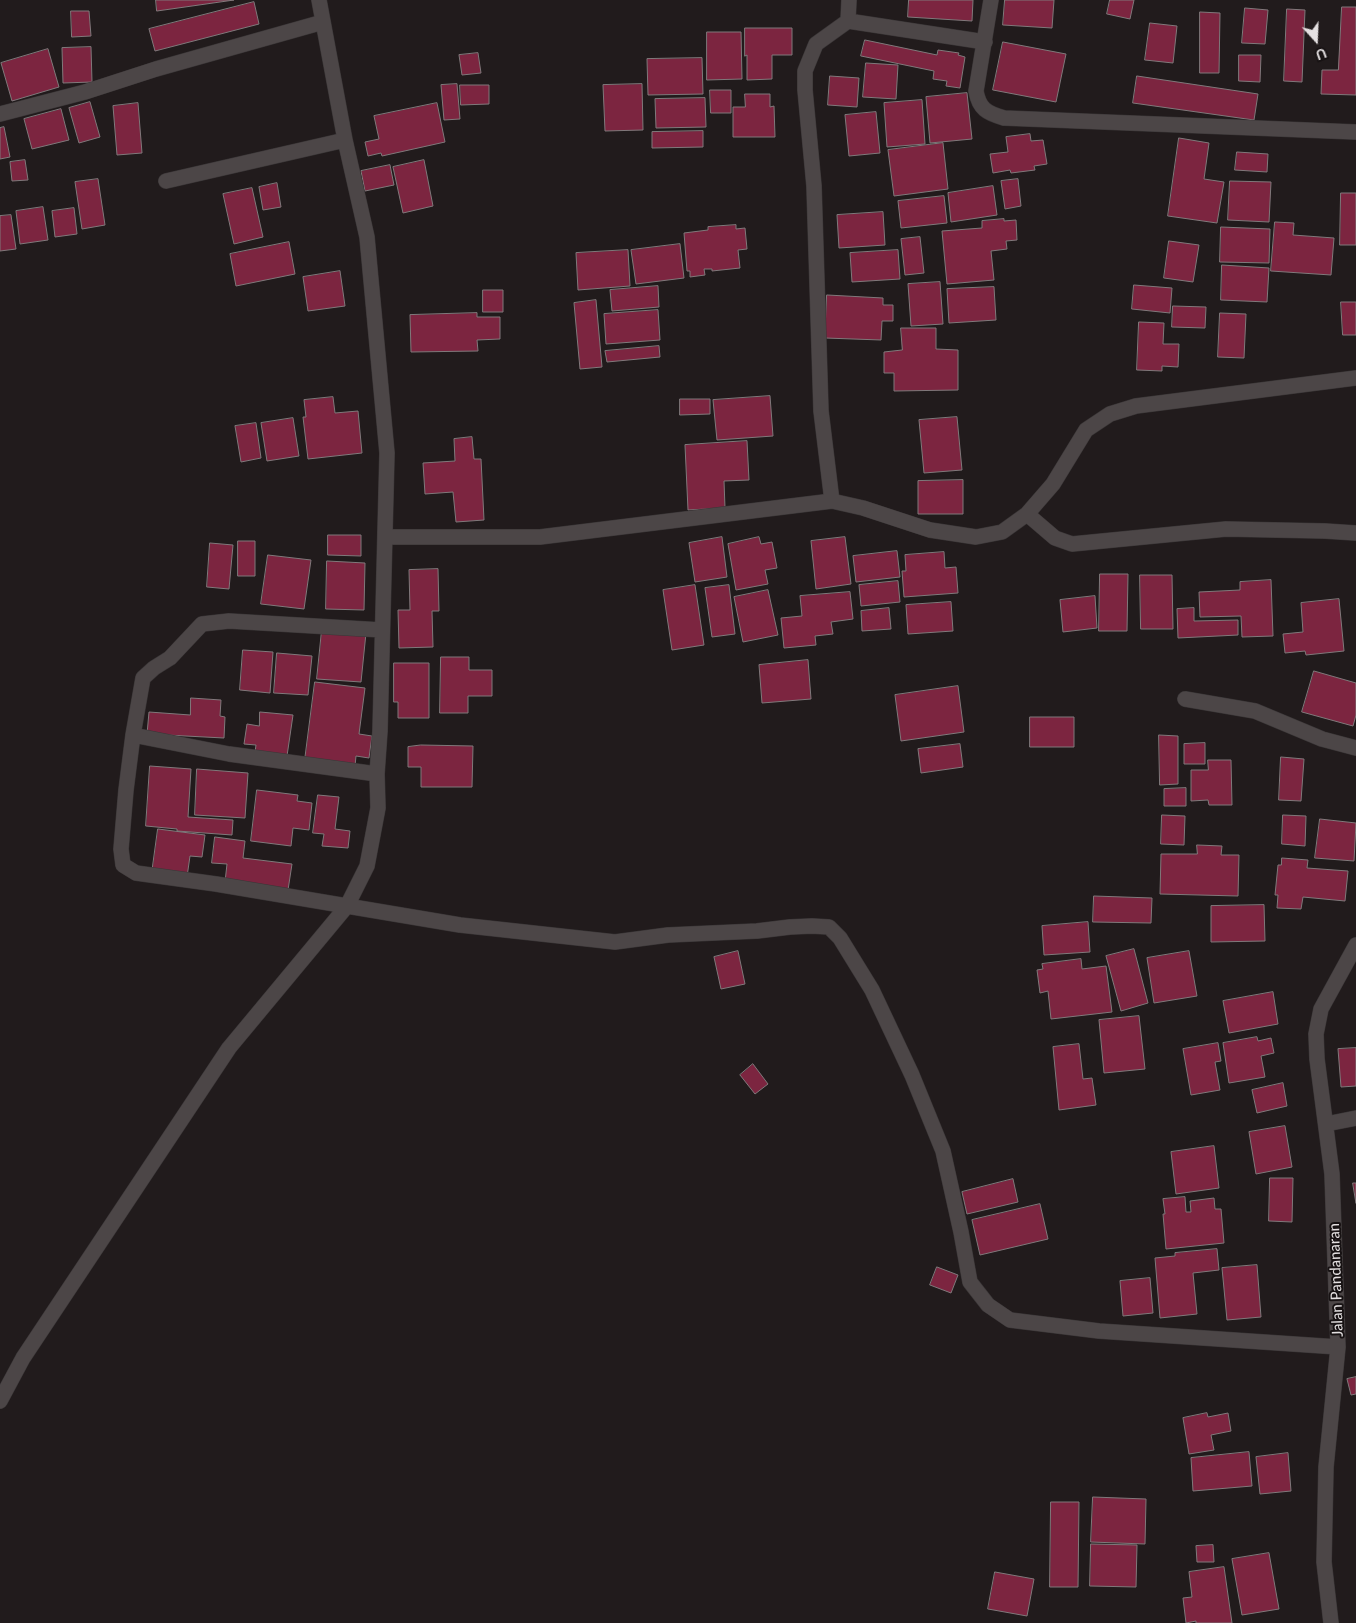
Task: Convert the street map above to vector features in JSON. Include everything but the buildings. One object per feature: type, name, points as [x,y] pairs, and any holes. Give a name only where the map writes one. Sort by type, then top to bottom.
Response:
[{"type":"street","points":[[0,1401],[23,1358],[230,1048],[347,906],[367,866],[378,808],[377,774],[380,731],[387,453],[367,237],[345,140],[319,0]]},
{"type":"street","points":[[848,21],[849,0]]},
{"type":"street","points":[[991,0],[976,91],[978,102],[985,111],[1004,118],[1356,132]]},
{"type":"street","points":[[832,501],[821,411],[814,186],[804,90],[805,71],[816,44],[848,21],[985,42]]},
{"type":"street","points":[[0,114],[85,92],[156,69],[323,22]]},
{"type":"street","points":[[166,181],[345,140]]},
{"type":"street","points":[[384,537],[540,538],[832,501],[863,508],[930,530],[976,537],[1002,532],[1027,514],[1053,484],[1086,430],[1110,414],[1136,406],[1356,378]]},
{"type":"street","points":[[1027,514],[1055,538],[1072,544],[1226,529],[1356,533]]},
{"type":"street","points":[[382,630],[229,621],[202,624],[170,658],[143,678],[133,735],[120,849],[123,865],[136,873],[216,884],[460,925],[614,942],[668,935],[757,931],[804,926],[829,927],[840,938],[872,990],[912,1075],[943,1151],[962,1232],[970,1282],[988,1305],[1010,1320],[1089,1330],[1338,1346]]},
{"type":"street","points":[[1185,699],[1255,711],[1322,739],[1356,748]]},
{"type":"street","points":[[133,735],[229,754],[377,774]]},
{"type":"street","name":"Jalan Pandanaran","points":[[1332,1623],[1324,1562],[1326,1467],[1338,1346],[1332,1174],[1317,1059],[1316,1034],[1321,1009],[1356,946]]},
{"type":"street","points":[[1326,1124],[1356,1118]]}]
